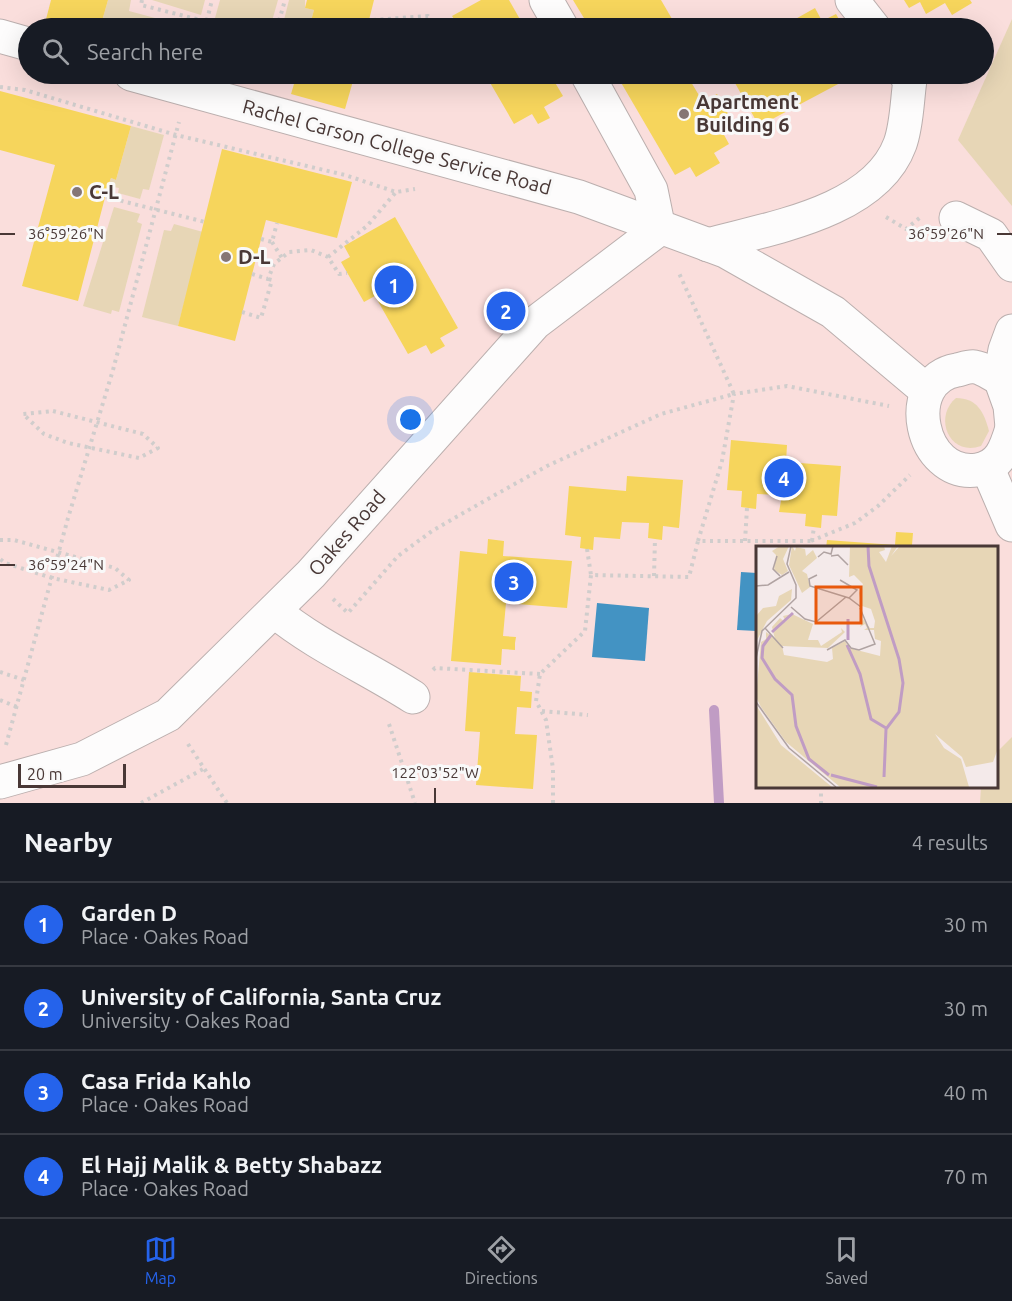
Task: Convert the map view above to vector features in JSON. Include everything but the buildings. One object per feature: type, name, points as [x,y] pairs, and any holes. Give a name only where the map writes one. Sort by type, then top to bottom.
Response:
[{"type":"street","points":[[546,0],[556,18]]},
{"type":"street","points":[[852,0],[866,18]]},
{"type":"street","points":[[0,36],[18,41]]},
{"type":"street","name":"Rachel Carson College Service Road","points":[[167,84],[579,198],[659,229],[725,251],[833,312],[925,402]]},
{"type":"street","points":[[593,84],[651,190],[659,229]]},
{"type":"street","points":[[708,245],[808,219],[852,199],[882,172],[900,144],[914,84]]},
{"type":"street","points":[[956,218],[991,234],[1012,265]]},
{"type":"street","name":"Oakes Road","points":[[2,768],[82,759],[168,715],[311,574],[535,323],[659,229]]},
{"type":"street","points":[[1000,378],[974,367],[944,372],[925,402],[927,439],[934,451],[950,466],[963,472],[988,468],[1005,452],[1012,428],[1010,406],[1000,378],[1005,350],[1012,331]]},
{"type":"street","points":[[988,468],[1012,525]]},
{"type":"street","points":[[274,611],[334,654],[372,671],[412,697]]},
{"type":"path","points":[[142,0],[141,5],[191,18]]},
{"type":"path","points":[[207,18],[212,0]]},
{"type":"path","points":[[280,18],[285,0]]},
{"type":"path","points":[[400,18],[428,16],[430,18]]},
{"type":"path","points":[[0,87],[25,90],[176,135],[345,175],[396,192],[418,189],[438,179],[455,163]]},
{"type":"path","points":[[2,768],[52,578],[176,135]]},
{"type":"path","points":[[328,257],[367,226],[396,192]]},
{"type":"path","points":[[106,198],[205,222]]},
{"type":"path","points":[[272,242],[278,223]]},
{"type":"path","points":[[591,575],[689,577],[722,461],[734,394],[659,229]]},
{"type":"path","points":[[261,239],[272,242],[282,258]]},
{"type":"path","points":[[268,279],[274,264],[290,252],[310,250],[328,257],[339,274],[347,273]]},
{"type":"path","points":[[242,312],[261,318],[272,280],[252,274]]},
{"type":"path","points":[[330,595],[348,613],[398,556],[432,531],[547,465],[661,414],[734,394],[788,386],[925,402]]},
{"type":"path","points":[[53,411],[96,424],[143,434],[158,448],[139,458],[89,448],[44,435],[23,414],[53,411]]},
{"type":"path","points":[[698,541],[811,541],[855,523],[878,506],[934,451]]},
{"type":"path","points":[[745,541],[747,508]]},
{"type":"path","points":[[811,546],[814,527]]},
{"type":"path","points":[[654,576],[655,539]]},
{"type":"path","points":[[0,540],[14,540],[115,568],[129,580],[109,590],[52,578],[5,563],[0,559]]},
{"type":"path","points":[[553,803],[553,769],[546,720],[536,701],[540,674],[585,631],[591,575],[587,549]]},
{"type":"path","points":[[412,697],[435,668],[540,674]]},
{"type":"path","points":[[372,671],[414,803]]},
{"type":"path","points":[[0,672],[24,680]]},
{"type":"path","points":[[0,700],[17,707]]},
{"type":"path","points":[[541,711],[588,715]]},
{"type":"path","points":[[168,715],[227,803]]},
{"type":"path","points":[[141,803],[205,768]]},
{"type":"shaded area","points":[[0,0],[1012,0],[1012,803],[0,803]]},
{"type":"shaded area","points":[[108,0],[131,0],[129,11],[155,18],[103,18]]},
{"type":"shaded area","points":[[152,0],[205,0],[201,15]]},
{"type":"shaded area","points":[[220,0],[278,0],[273,18],[215,18]]},
{"type":"shaded area","points":[[289,0],[305,0],[305,8],[314,10],[312,18],[284,18]]},
{"type":"shaded area","points":[[1012,19],[1012,206],[958,140],[983,84],[994,84],[994,59]]},
{"type":"shaded area","points":[[131,126],[164,135],[149,190],[143,189],[140,199],[118,193],[119,188],[108,186],[111,178],[116,180]]},
{"type":"shaded area","points":[[114,207],[140,214],[137,222],[142,224],[119,312],[112,310],[111,314],[83,306]]},
{"type":"shaded area","points":[[174,224],[203,232],[178,326],[142,317],[164,230],[171,231]]},
{"type":"shaded area","points":[[956,398],[969,400],[982,412],[989,431],[981,446],[970,448],[960,446],[948,433],[945,424],[946,415],[949,406]]},
{"type":"shaded area","points":[[1012,737],[1012,803],[980,803],[981,788],[997,788],[997,752]]},
{"type":"waterway","points":[[714,710],[719,803]]},
{"type":"place","name":"Apartment Building 6","points":[[684,114]]},
{"type":"place","name":"C-L","points":[[77,192]]},
{"type":"place","name":"D-L","points":[[226,257]]},
{"type":"place","name":"Garden D","points":[[394,285]]},
{"type":"place","name":"University of California, Santa Cruz","points":[[506,311]]},
{"type":"place","name":"El Hajj Malik & Betty Shabazz","points":[[784,478]]},
{"type":"place","name":"Casa Frida Kahlo","points":[[514,582]]}]
